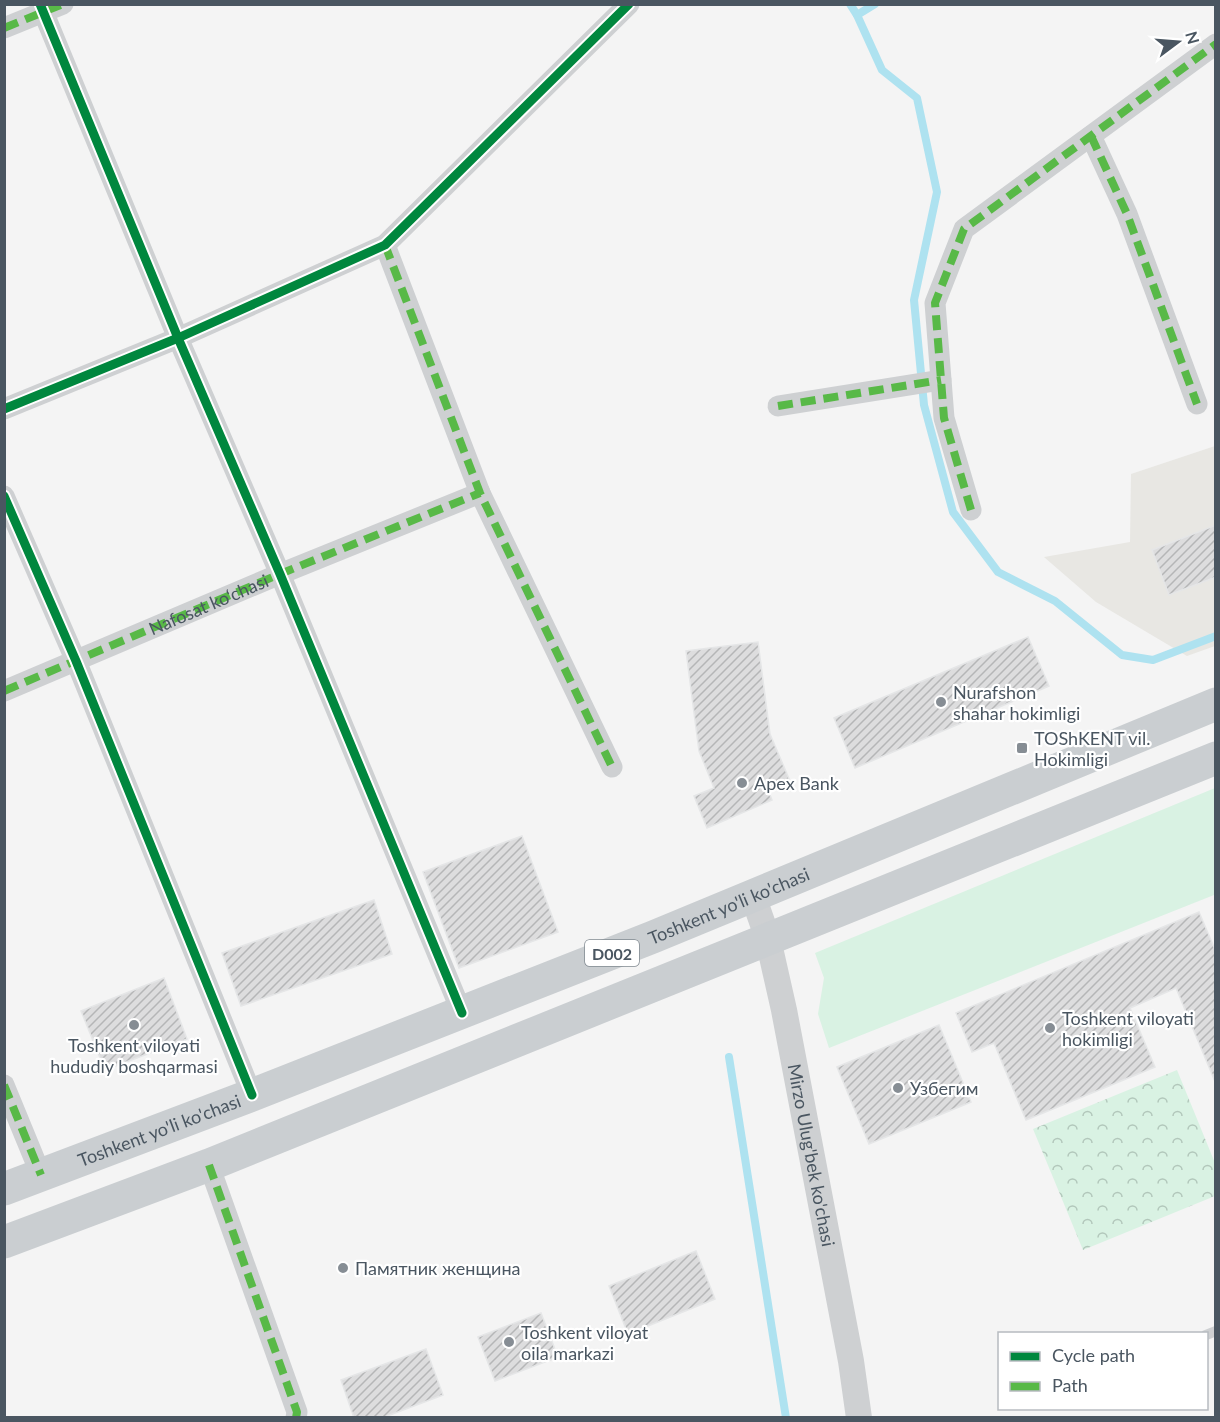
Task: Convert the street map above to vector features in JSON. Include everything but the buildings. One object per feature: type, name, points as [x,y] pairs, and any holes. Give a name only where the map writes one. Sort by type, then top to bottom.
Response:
[{"type":"main road","name":"Toshkent yo'li ko'chasi","points":[[4,1189],[252,1095],[753,896],[1215,705]]},
{"type":"main road","name":"D002","points":[[4,1242],[208,1165],[1215,758]]},
{"type":"main road","points":[[191,1118],[208,1165]]},
{"type":"street","points":[[4,28],[41,8],[63,4]]},
{"type":"street","points":[[4,409],[178,338],[385,245],[629,4]]},
{"type":"street","points":[[41,8],[462,1012]]},
{"type":"street","points":[[970,510],[944,418],[928,382],[934,303],[964,229],[1215,44]]},
{"type":"street","points":[[1091,136],[1127,214],[1197,404]]},
{"type":"street","points":[[385,245],[480,493],[612,767]]},
{"type":"street","points":[[778,406],[928,382]]},
{"type":"street","name":"Nafosat ko‘chasi","points":[[4,690],[480,493]]},
{"type":"street","points":[[4,496],[76,661],[252,1095]]},
{"type":"street","name":"Mirzo Ulug'bek ko'chasi","points":[[753,896],[768,939],[793,1057],[849,1349],[859,1418]]},
{"type":"street","points":[[4,1085],[41,1175]]},
{"type":"street","points":[[208,1165],[297,1412],[296,1418]]},
{"type":"shaded area","points":[[1215,446],[1215,646],[1187,656],[1096,602],[1044,557],[1130,542],[1131,474]]},
{"type":"green space","points":[[1215,788],[1215,899],[1214,895],[829,1048],[818,1014],[824,978],[815,953]]},
{"type":"green space","points":[[1177,1070],[1215,1163],[1215,1196],[1083,1250],[1033,1129]]},
{"type":"waterway","points":[[850,4],[882,70],[917,98],[937,192],[914,300],[924,405],[953,512],[998,572],[1055,601],[1122,655],[1153,660],[1216,636]]},
{"type":"waterway","points":[[857,15],[875,4]]},
{"type":"waterway","points":[[729,1057],[786,1418]]},
{"type":"marked path","points":[[4,28],[63,4]]},
{"type":"marked path","points":[[971,510],[944,418],[935,303],[964,229],[1216,44]]},
{"type":"marked path","points":[[1091,136],[1127,214],[1197,404]]},
{"type":"marked path","points":[[385,245],[480,493],[612,767]]},
{"type":"marked path","points":[[778,406],[941,380]]},
{"type":"marked path","points":[[4,691],[280,574],[480,493]]},
{"type":"marked path","points":[[4,1085],[41,1175]]},
{"type":"marked path","points":[[209,1165],[297,1412],[296,1418]]},
{"type":"cycle path","points":[[40,4],[462,1013]]},
{"type":"cycle path","points":[[4,409],[178,338],[385,245],[629,4]]},
{"type":"cycle path","points":[[4,496],[76,661],[252,1095]]},
{"type":"place","name":"Nurafshon shahar hokimligi","points":[[941,702]]},
{"type":"place","name":"TOShKENT vil. Hokimligi","points":[[1022,748]]},
{"type":"place","name":"Apex Bank","points":[[742,783]]},
{"type":"place","name":"Toshkent viloyati hududiy boshqarmasi","points":[[134,1025]]},
{"type":"place","name":"Toshkent viloyati hokimligi","points":[[1050,1028]]},
{"type":"place","name":"Узбегим","points":[[898,1088]]},
{"type":"place","name":"Памятник женщина","points":[[343,1268]]},
{"type":"place","name":"Toshkent viloyat oila markazi","points":[[509,1342]]}]
